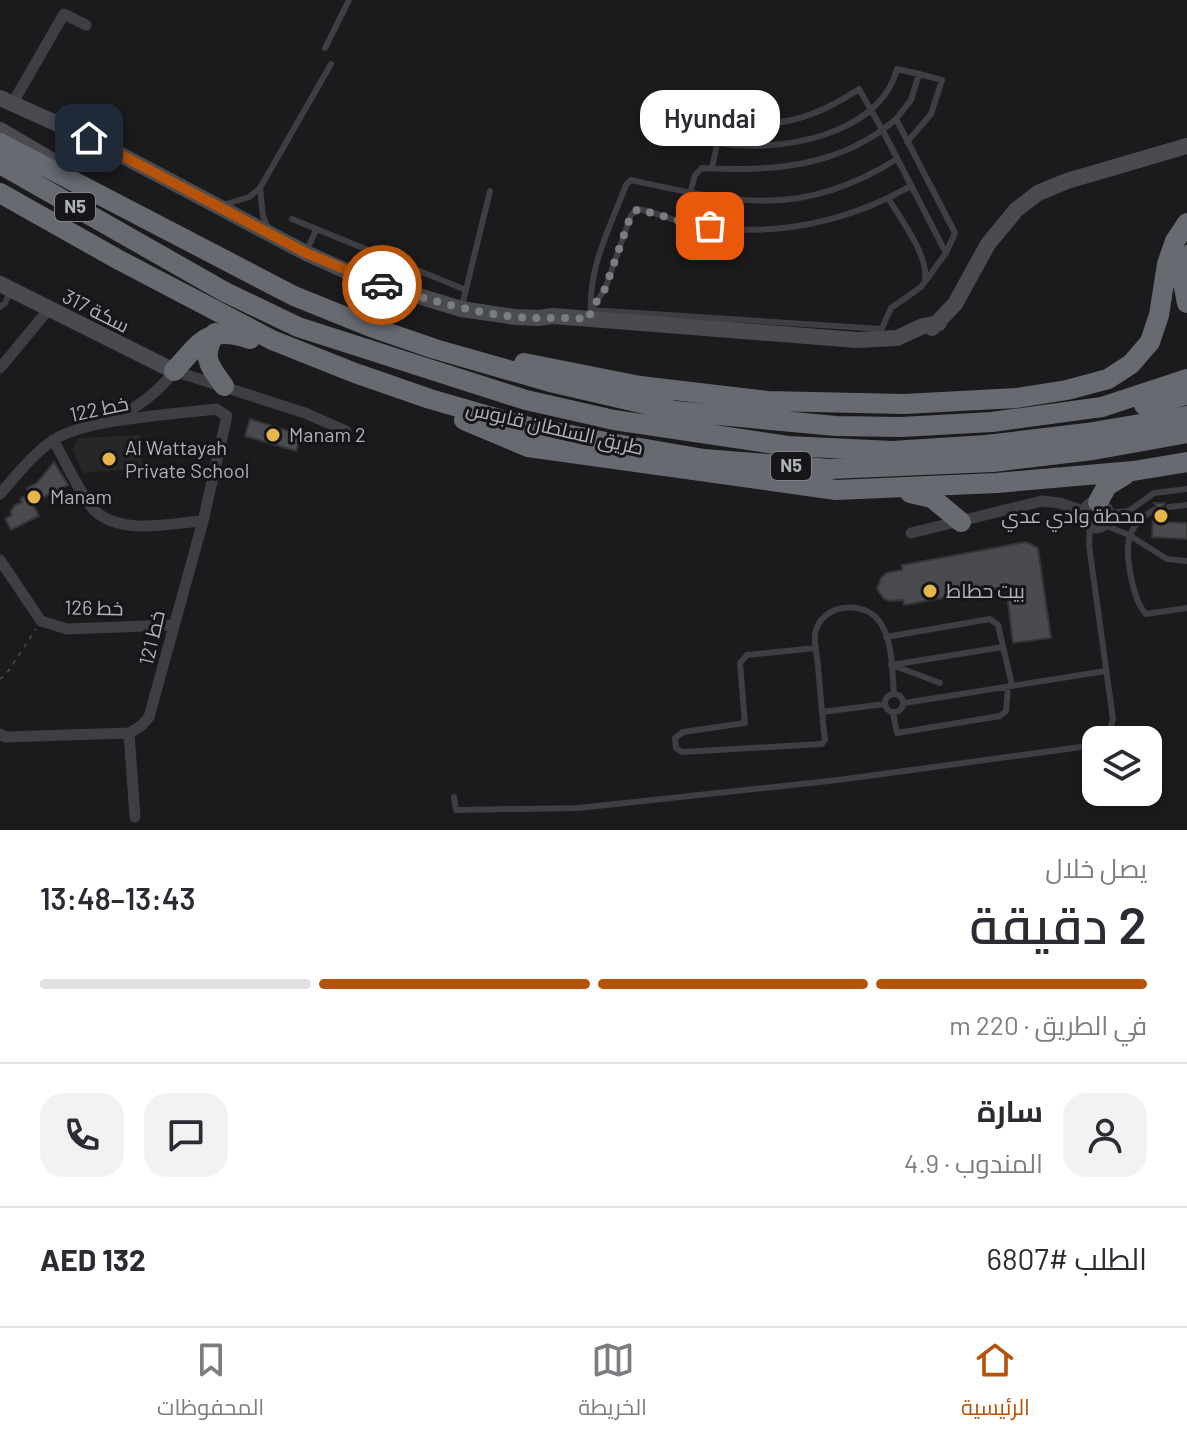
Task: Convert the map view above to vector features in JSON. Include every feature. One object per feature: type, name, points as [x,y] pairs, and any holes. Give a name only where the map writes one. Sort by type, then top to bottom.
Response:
[{"type":"highway","points":[[0,143],[294,296],[435,349],[550,382],[675,411],[836,426],[901,427],[992,422],[1102,407],[1127,408],[1187,395]]},
{"type":"highway","name":"طريق السلطان قابوس","points":[[0,164],[150,251],[311,332],[526,400],[614,420],[788,446],[892,451],[1155,432]]},
{"type":"highway","name":"طريق السلطان قابوس","points":[[0,193],[272,340],[430,399],[520,425],[704,459],[829,469],[993,462],[1155,432]]},
{"type":"highway","points":[[435,349],[528,363],[640,386],[768,401],[904,404],[1030,396],[1108,379],[1131,364],[1150,342],[1159,315],[1167,264],[1175,241],[1187,223]]},
{"type":"highway","points":[[1187,255],[1182,277],[1187,303]]},
{"type":"highway","points":[[174,371],[215,333],[228,332],[251,339],[272,340]]},
{"type":"highway","points":[[215,333],[206,354],[224,386]]},
{"type":"highway","points":[[1102,407],[1187,379]]},
{"type":"highway","points":[[430,399],[459,418],[528,447],[836,490],[997,483],[1133,471],[1187,462]]},
{"type":"highway","points":[[1155,432],[1187,416]]},
{"type":"highway","points":[[1155,432],[1187,433]]},
{"type":"highway","points":[[1097,509],[1107,486],[1133,471]]},
{"type":"highway","points":[[882,489],[932,498],[961,522]]},
{"type":"street","points":[[86,25],[64,14],[6,101],[89,138],[306,253],[364,279],[461,309],[539,318],[590,315],[793,336],[901,337],[923,326],[939,323]]},
{"type":"street","points":[[0,130],[57,162],[95,193]]},
{"type":"street","points":[[539,318],[550,325],[582,329],[836,349],[893,348],[915,340],[939,323],[955,304],[988,244],[1016,210],[1038,193],[1067,181],[1187,146]]},
{"type":"street","name":"سكة 317","points":[[5,287],[174,371]]},
{"type":"street","points":[[0,368],[49,309]]},
{"type":"street","points":[[836,349],[873,344],[879,335]]},
{"type":"street","points":[[103,424],[133,410],[163,386],[174,371],[305,413],[346,431]]},
{"type":"street","name":"خط 122","points":[[0,494],[30,460],[53,440],[84,427],[216,409],[227,416]]},
{"type":"street","name":"خط 121","points":[[129,733],[149,717],[158,693],[227,416]]},
{"type":"street","points":[[53,440],[93,509],[112,522],[127,525],[203,521]]},
{"type":"street","points":[[911,533],[1042,501],[1097,509]]},
{"type":"street","points":[[1097,509],[1104,525],[1090,527],[1083,519],[1097,509]]},
{"type":"street","name":"خط 126","points":[[0,560],[41,621],[67,629],[173,625]]},
{"type":"street","points":[[0,734],[5,737],[129,733],[135,817]]},
{"type":"lane","points":[[325,48],[349,0]]},
{"type":"lane","points":[[218,205],[249,197],[260,188],[331,64]]},
{"type":"lane","points":[[718,143],[751,147],[805,140],[828,133],[872,109],[888,94],[897,69],[942,80],[931,114],[907,142]]},
{"type":"lane","points":[[690,194],[695,175],[702,168],[763,170],[794,166],[845,152],[883,131],[896,119],[911,100],[919,74]]},
{"type":"lane","points":[[712,168],[722,120],[757,124],[806,118],[822,112],[859,89],[946,253]]},
{"type":"lane","points":[[879,335],[894,305],[916,291],[946,253],[955,233],[896,119]]},
{"type":"lane","points":[[590,315],[594,274],[631,180],[735,201],[812,196],[858,182],[897,159]]},
{"type":"lane","points":[[590,315],[605,289],[631,215],[638,209],[691,224],[728,229],[790,228],[827,222],[860,211],[911,186]]},
{"type":"lane","points":[[260,188],[263,216],[270,233]]},
{"type":"lane","points":[[461,309],[490,191]]},
{"type":"lane","points":[[888,198],[921,254],[926,268],[924,281]]},
{"type":"lane","points":[[292,219],[466,290]]},
{"type":"lane","points":[[306,253],[316,230]]},
{"type":"lane","points":[[364,279],[375,254]]},
{"type":"lane","points":[[0,307],[5,303],[5,287]]},
{"type":"lane","points":[[886,321],[901,337]]},
{"type":"lane","points":[[1097,509],[1129,511],[1154,493],[1184,489],[1184,505],[1169,507]]},
{"type":"lane","points":[[1154,510],[1142,518],[1129,535],[1130,576],[1138,606],[1146,614],[1187,608]]},
{"type":"lane","points":[[1104,525],[1129,535],[1167,559],[1187,561]]},
{"type":"lane","points":[[1090,527],[1090,552],[1113,719],[1111,726]]},
{"type":"lane","points":[[816,648],[747,655],[740,663],[745,723],[683,732],[675,738],[675,745],[682,752],[820,746],[825,740],[815,634],[823,618],[838,609],[865,610],[879,621],[886,637],[894,694]]},
{"type":"lane","points":[[885,704],[893,713],[897,733],[1000,716],[1006,711],[1010,686],[998,625],[985,618],[886,637]]},
{"type":"lane","points":[[891,665],[1003,647]]},
{"type":"lane","points":[[891,665],[940,683]]},
{"type":"lane","points":[[893,713],[899,711],[904,703],[1106,671]]},
{"type":"lane","points":[[885,704],[886,699],[894,694],[899,695],[904,703]]},
{"type":"lane","points":[[822,712],[885,704]]},
{"type":"lane","points":[[454,797],[456,810],[578,808],[853,778],[1082,747]]},
{"type":"path","points":[[0,679],[41,621]]},
{"type":"shaded area","name":"Al Wattayah Private School","points":[[140,435],[143,468],[83,473],[72,449],[79,438]]},
{"type":"building","name":"Manam 2","points":[[250,419],[301,435],[296,451],[245,436]]},
{"type":"building","name":"Manam","points":[[54,462],[68,485],[32,503],[39,516],[11,530],[5,519],[12,515],[10,512],[15,505],[22,502],[20,499],[28,494],[27,488],[37,483]]},
{"type":"building","name":"محطة وادي عدي","points":[[1154,503],[1165,503],[1163,508],[1169,513],[1168,522],[1187,523],[1187,539],[1152,537],[1153,517],[1160,511]]},
{"type":"building","name":"بيت حطاط","points":[[1026,542],[1038,548],[1051,638],[1013,643],[1006,587],[904,605],[903,600],[884,599],[877,589],[886,573],[902,570],[902,565]]},
{"type":"way so far","points":[[382,285],[461,309],[515,317],[589,319],[591,310],[605,289],[631,215],[638,209],[665,218],[710,226]]},
{"type":"place","name":"Hyundai","points":[[710,226]]},
{"type":"place","name":"Manam 2","points":[[273,435]]},
{"type":"place","name":"Al Wattayah Private School","points":[[109,459]]},
{"type":"place","name":"Manam","points":[[34,497]]},
{"type":"place","name":"محطة وادي عدي","points":[[1161,516]]},
{"type":"place","name":"بيت حطاط","points":[[930,591]]},
{"type":"route","points":[[89,138],[306,253],[382,285]]}]
